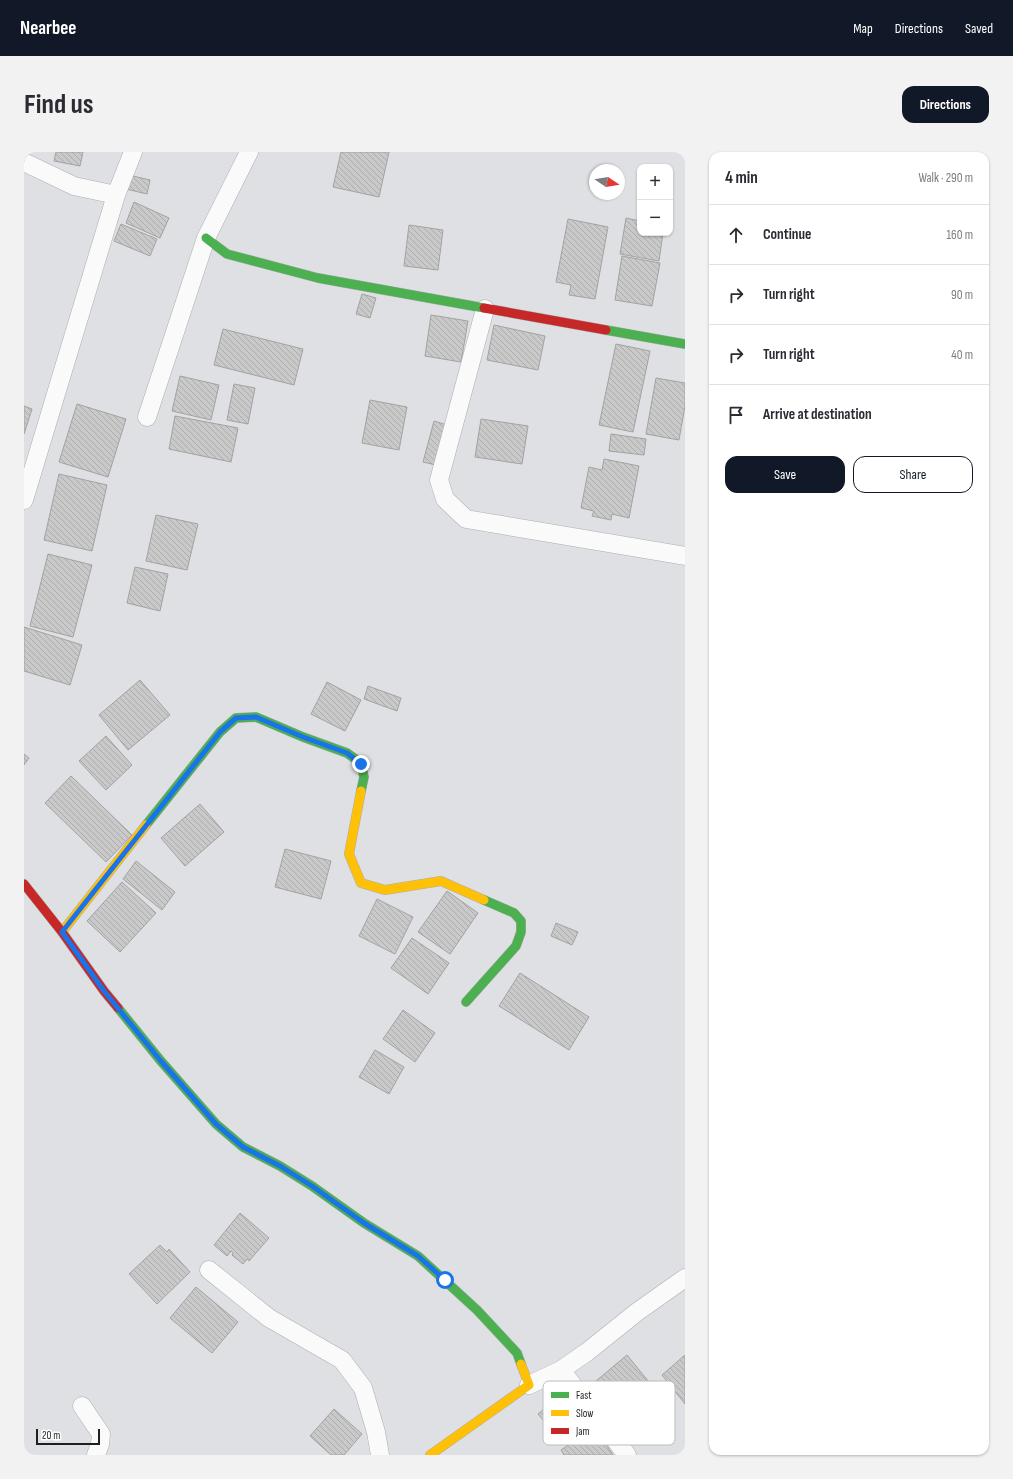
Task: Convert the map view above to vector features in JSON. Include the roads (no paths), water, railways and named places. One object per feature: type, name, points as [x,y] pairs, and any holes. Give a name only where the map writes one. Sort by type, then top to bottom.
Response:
[{"type":"street","points":[[24,500],[116,195],[133,152]]},
{"type":"street","points":[[147,417],[206,238],[249,152]]},
{"type":"street","points":[[24,162],[74,186],[116,195]]},
{"type":"street","points":[[206,238],[227,254],[318,278],[685,344]]},
{"type":"street","points":[[485,309],[439,480],[445,499],[466,519],[685,556]]},
{"type":"street","points":[[62,932],[220,732],[236,718],[256,717],[303,737],[347,753],[361,764],[364,778],[349,854],[361,883],[385,890],[441,881],[514,913],[521,921],[521,932],[516,946],[466,1002]]},
{"type":"street","points":[[24,884],[62,932],[113,1002],[160,1060],[216,1124],[243,1147],[312,1186],[364,1223],[418,1256],[477,1310],[517,1353],[529,1385]]},
{"type":"street","points":[[209,1270],[269,1318],[342,1360],[363,1388],[376,1432],[380,1455]]},
{"type":"street","points":[[430,1455],[529,1385],[561,1370],[587,1352],[636,1312],[685,1278]]},
{"type":"street","points":[[561,1370],[570,1381]]},
{"type":"street","points":[[82,1406],[101,1434],[100,1444],[96,1455]]},
{"type":"street","points":[[619,1445],[627,1455]]}]
